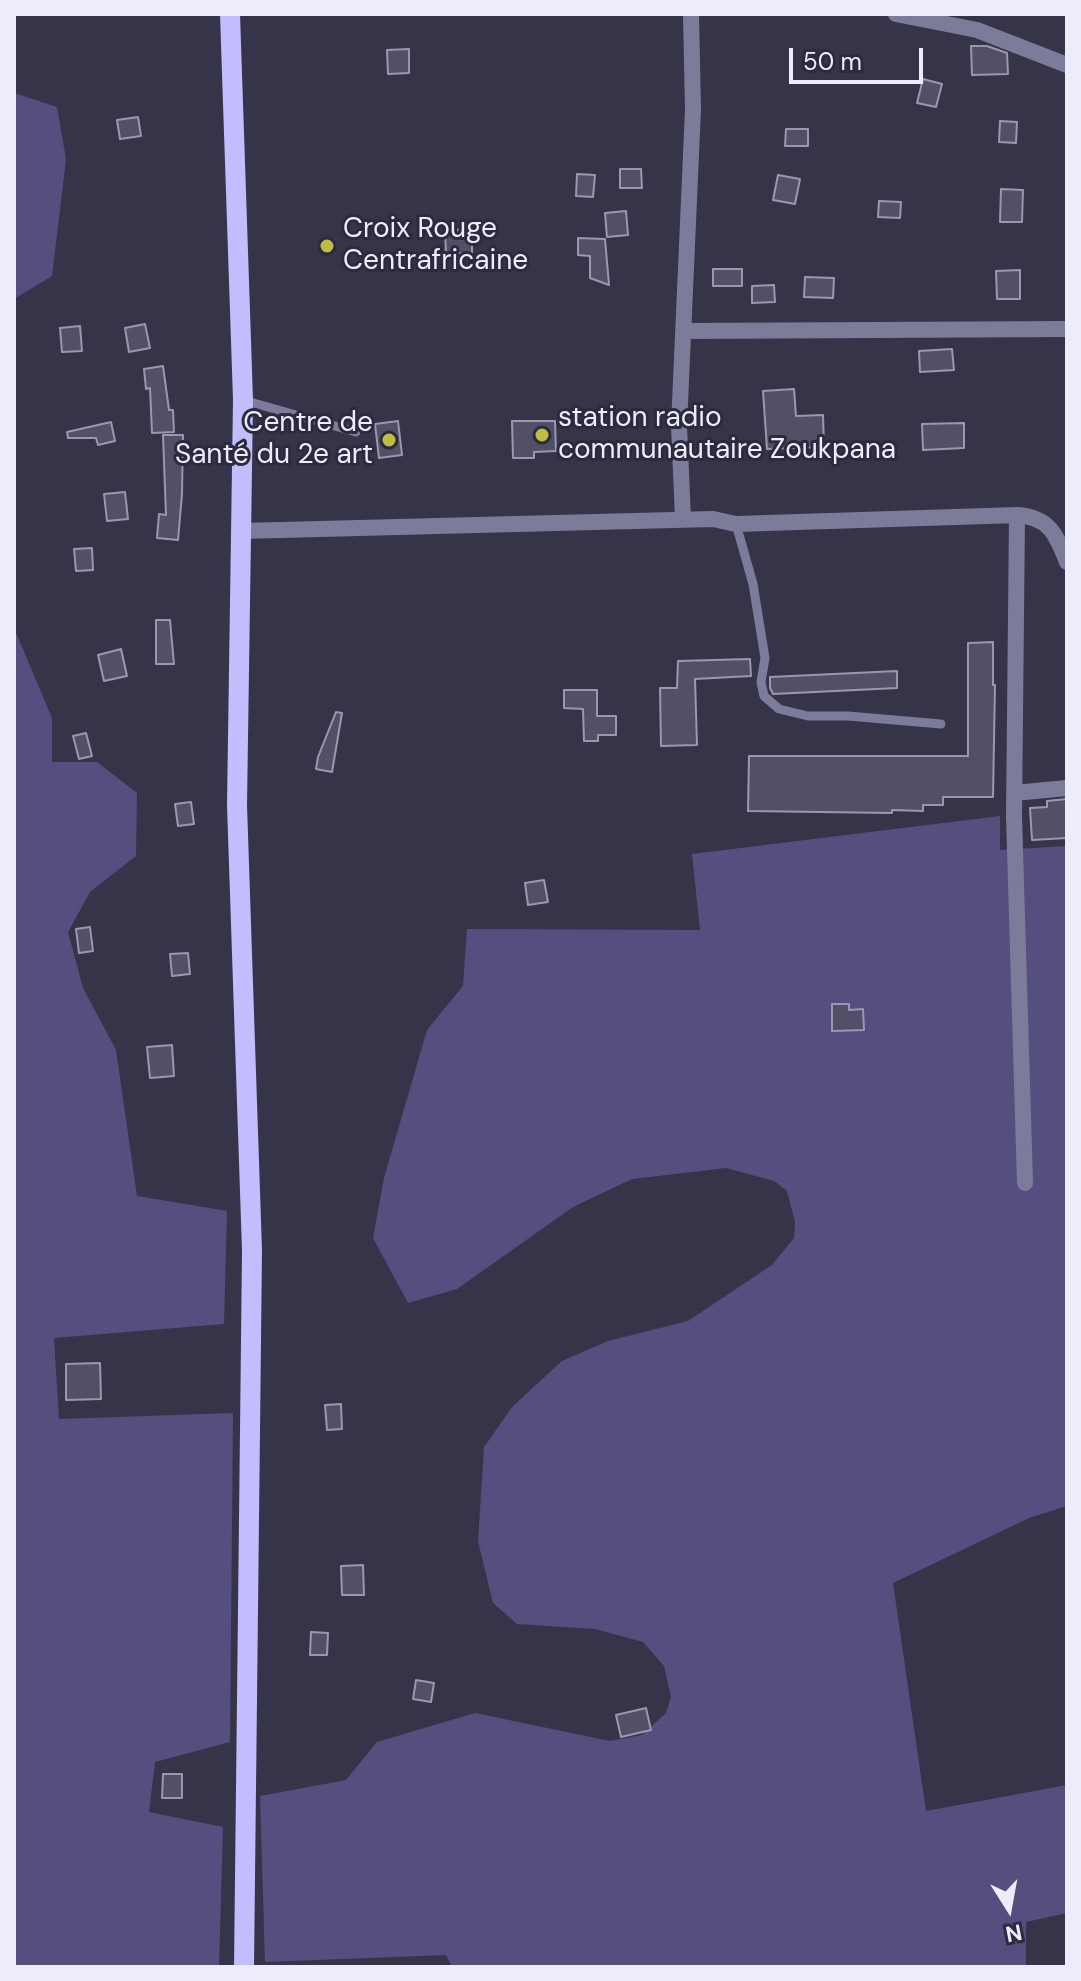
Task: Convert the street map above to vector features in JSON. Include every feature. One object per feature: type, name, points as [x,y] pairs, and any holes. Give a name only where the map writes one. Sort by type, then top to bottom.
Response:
[{"type":"main road","points":[[230,14],[243,400],[237,805],[252,1251],[244,1967]]},
{"type":"street","points":[[683,519],[679,426],[693,109],[691,14]]},
{"type":"street","points":[[896,14],[977,30],[1067,65]]},
{"type":"street","points":[[684,331],[1067,329]]},
{"type":"street","points":[[241,531],[683,519],[713,519],[736,524],[1017,515],[1034,516],[1049,527],[1067,562]]},
{"type":"street","points":[[1017,515],[1014,793],[1025,1183]]},
{"type":"street","points":[[1014,793],[1067,788]]},
{"type":"lane","points":[[243,400],[356,432]]},
{"type":"lane","points":[[736,524],[753,584],[765,658],[761,682],[764,696],[779,709],[808,716],[848,716],[941,724]]},
{"type":"shaded area","points":[[14,93],[57,107],[66,159],[52,276],[14,299]]},
{"type":"shaded area","points":[[14,628],[52,718],[52,762],[97,762],[137,793],[136,856],[90,892],[68,932],[83,988],[116,1050],[137,1196],[227,1211],[224,1324],[54,1338],[59,1419],[233,1413],[230,1742],[155,1762],[149,1812],[223,1827],[219,1967],[14,1967]]},
{"type":"shaded area","points":[[1000,816],[1000,850],[1067,846],[1067,1506],[1029,1518],[893,1583],[926,1811],[1067,1785],[1067,1913],[1026,1922],[1026,1967],[452,1967],[446,1955],[265,1962],[260,1796],[346,1780],[377,1742],[475,1713],[610,1741],[642,1735],[666,1713],[671,1697],[664,1666],[643,1642],[595,1629],[517,1624],[493,1603],[478,1541],[484,1447],[513,1406],[562,1361],[608,1341],[688,1321],[772,1265],[794,1238],[795,1222],[787,1191],[774,1181],[726,1168],[632,1179],[573,1207],[457,1289],[408,1303],[373,1238],[384,1178],[427,1030],[463,986],[467,929],[700,930],[692,854]]},
{"type":"building","points":[[971,46],[987,46],[1007,53],[1008,74],[972,75]]},
{"type":"building","points":[[409,49],[409,73],[388,74],[387,50]]},
{"type":"building","points":[[923,79],[942,84],[936,107],[917,103]]},
{"type":"building","points":[[138,117],[141,136],[120,139],[117,120]]},
{"type":"building","points":[[1000,121],[1017,122],[1016,143],[999,142]]},
{"type":"building","points":[[786,129],[808,129],[808,146],[785,146]]},
{"type":"building","points":[[620,169],[641,169],[642,188],[620,188]]},
{"type":"building","points":[[577,174],[595,175],[593,197],[576,196]]},
{"type":"building","points":[[778,175],[800,179],[795,204],[773,200]]},
{"type":"building","points":[[1001,189],[1023,190],[1022,222],[1000,222]]},
{"type":"building","points":[[879,201],[901,202],[900,218],[878,217]]},
{"type":"building","points":[[626,211],[628,235],[607,237],[605,213]]},
{"type":"building","points":[[472,229],[472,253],[446,254],[445,230]]},
{"type":"building","points":[[578,238],[605,239],[609,285],[590,278],[590,256],[578,255]]},
{"type":"building","points":[[713,269],[742,269],[742,286],[713,286]]},
{"type":"building","points":[[1020,270],[1020,299],[997,299],[996,271]]},
{"type":"building","points":[[805,277],[834,278],[833,298],[804,297]]},
{"type":"building","points":[[774,285],[775,302],[752,303],[752,286]]},
{"type":"building","points":[[145,324],[150,348],[129,352],[125,328]]},
{"type":"building","points":[[80,326],[82,351],[62,352],[60,328]]},
{"type":"building","points":[[952,349],[954,370],[920,372],[919,351]]},
{"type":"building","points":[[163,366],[169,410],[173,410],[174,432],[152,433],[150,388],[146,389],[144,369]]},
{"type":"building","points":[[794,389],[796,416],[823,415],[824,447],[767,449],[763,391]]},
{"type":"building","name":"Centre de Santé du 2e art","points":[[398,421],[402,455],[379,458],[375,424]]},
{"type":"building","points":[[512,421],[555,421],[556,451],[534,452],[534,458],[513,458]]},
{"type":"building","points":[[111,422],[115,441],[98,445],[96,438],[68,438],[67,432]]},
{"type":"building","points":[[964,423],[964,448],[923,450],[922,424]]},
{"type":"building","points":[[163,435],[183,435],[178,540],[157,538],[159,514],[166,515]]},
{"type":"building","points":[[125,492],[128,519],[107,521],[104,494]]},
{"type":"building","points":[[92,548],[93,570],[76,571],[74,549]]},
{"type":"building","points":[[156,620],[170,620],[174,664],[156,664]]},
{"type":"building","points":[[993,642],[993,797],[943,797],[943,805],[923,805],[923,811],[892,810],[892,813],[748,811],[749,756],[968,756],[968,643]]},
{"type":"building","points":[[121,649],[127,676],[104,681],[98,655]]},
{"type":"building","points":[[750,659],[751,676],[695,679],[697,745],[661,746],[660,688],[677,688],[678,661]]},
{"type":"building","points":[[897,671],[897,688],[773,694],[770,688],[770,677]]},
{"type":"building","points":[[564,690],[597,690],[597,716],[616,716],[616,735],[598,735],[598,741],[584,741],[583,709],[564,708]]},
{"type":"building","points":[[336,712],[342,713],[332,772],[316,769],[318,757]]},
{"type":"building","points":[[86,733],[92,756],[79,759],[73,736]]},
{"type":"building","points":[[1067,799],[1067,838],[1032,840],[1030,808],[1047,807],[1047,801]]},
{"type":"building","points":[[191,802],[194,824],[178,826],[175,804]]},
{"type":"building","points":[[544,880],[548,902],[528,905],[525,883]]},
{"type":"building","points":[[90,927],[93,951],[79,953],[76,929]]},
{"type":"building","points":[[188,953],[190,974],[172,976],[170,954]]},
{"type":"building","points":[[832,1004],[849,1004],[849,1010],[863,1009],[864,1030],[832,1031]]},
{"type":"building","points":[[172,1045],[174,1076],[150,1078],[147,1047]]},
{"type":"building","points":[[100,1363],[101,1399],[66,1400],[66,1364]]},
{"type":"building","points":[[341,1404],[342,1429],[327,1430],[325,1405]]},
{"type":"building","points":[[363,1565],[364,1595],[342,1595],[341,1566]]},
{"type":"building","points":[[311,1632],[328,1633],[327,1655],[310,1655]]},
{"type":"building","points":[[416,1680],[434,1683],[431,1702],[413,1699]]},
{"type":"building","points":[[646,1708],[651,1730],[621,1737],[616,1715]]},
{"type":"building","points":[[163,1774],[182,1774],[182,1798],[162,1798]]},
{"type":"place","name":"Croix Rouge Centrafricaine","points":[[327,246]]},
{"type":"place","name":"station radio communautaire Zoukpana","points":[[542,435]]},
{"type":"place","name":"Centre de Santé du 2e art","points":[[389,440]]}]
